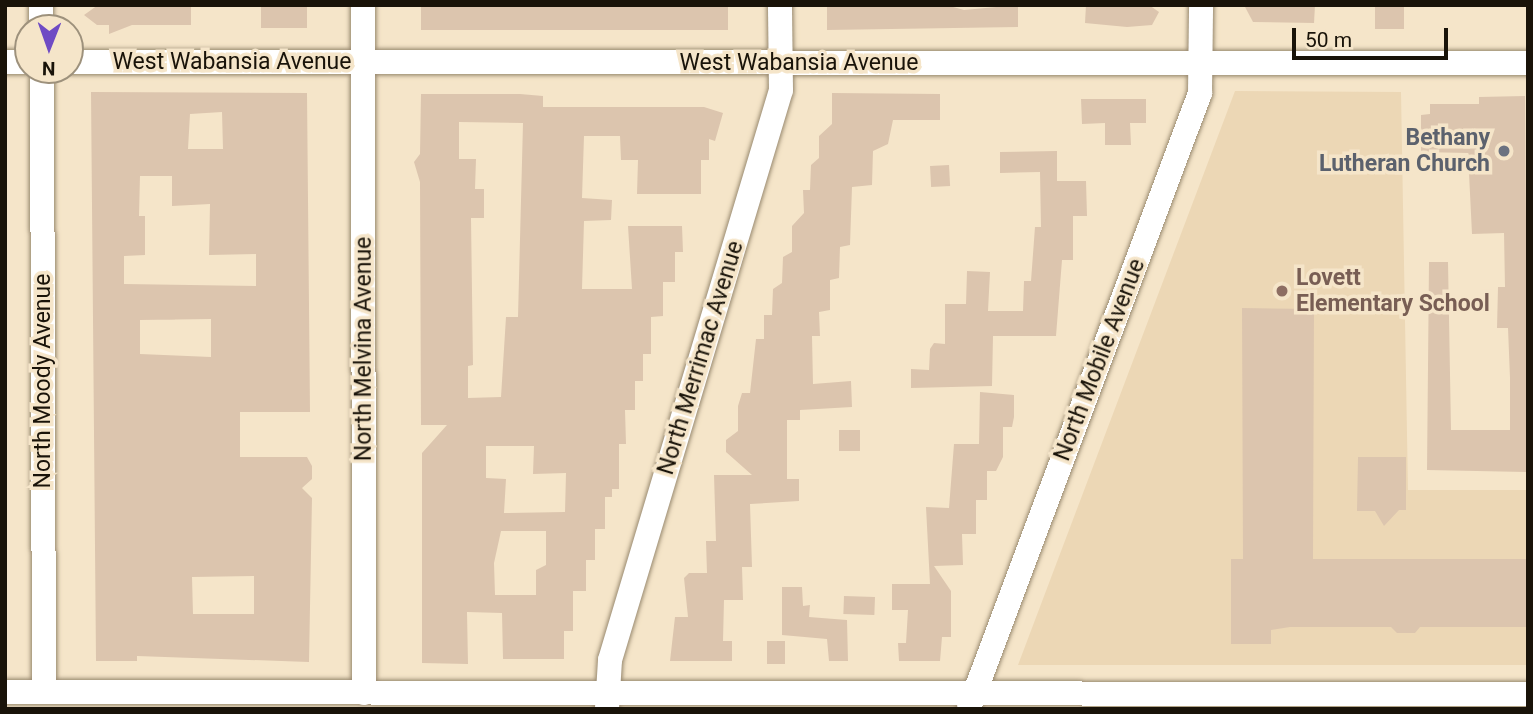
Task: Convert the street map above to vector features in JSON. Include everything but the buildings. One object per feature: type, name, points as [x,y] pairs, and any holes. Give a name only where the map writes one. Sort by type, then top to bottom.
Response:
[{"type":"street","name":"North Melvina Avenue","points":[[363,5],[364,693]]},
{"type":"street","name":"North Merrimac Avenue","points":[[606,701],[610,660],[781,90],[780,5]]},
{"type":"street","name":"North Mobile Avenue","points":[[971,701],[1200,93],[1201,5]]},
{"type":"street","name":"West Wabansia Avenue","points":[[84,62],[1528,63]]},
{"type":"street","name":"North Moody Avenue","points":[[42,84],[44,692]]},
{"type":"street","points":[[5,692],[364,693],[606,701],[1204,701],[1528,694]]},
{"type":"shaded area","name":"Lovett Elementary School","points":[[1235,91],[1401,92],[1408,490],[1528,490],[1528,665],[1018,665]]},
{"type":"place","name":"Bethany Lutheran Church","points":[[1504,151]]},
{"type":"place","name":"Lovett Elementary School","points":[[1282,291]]}]
